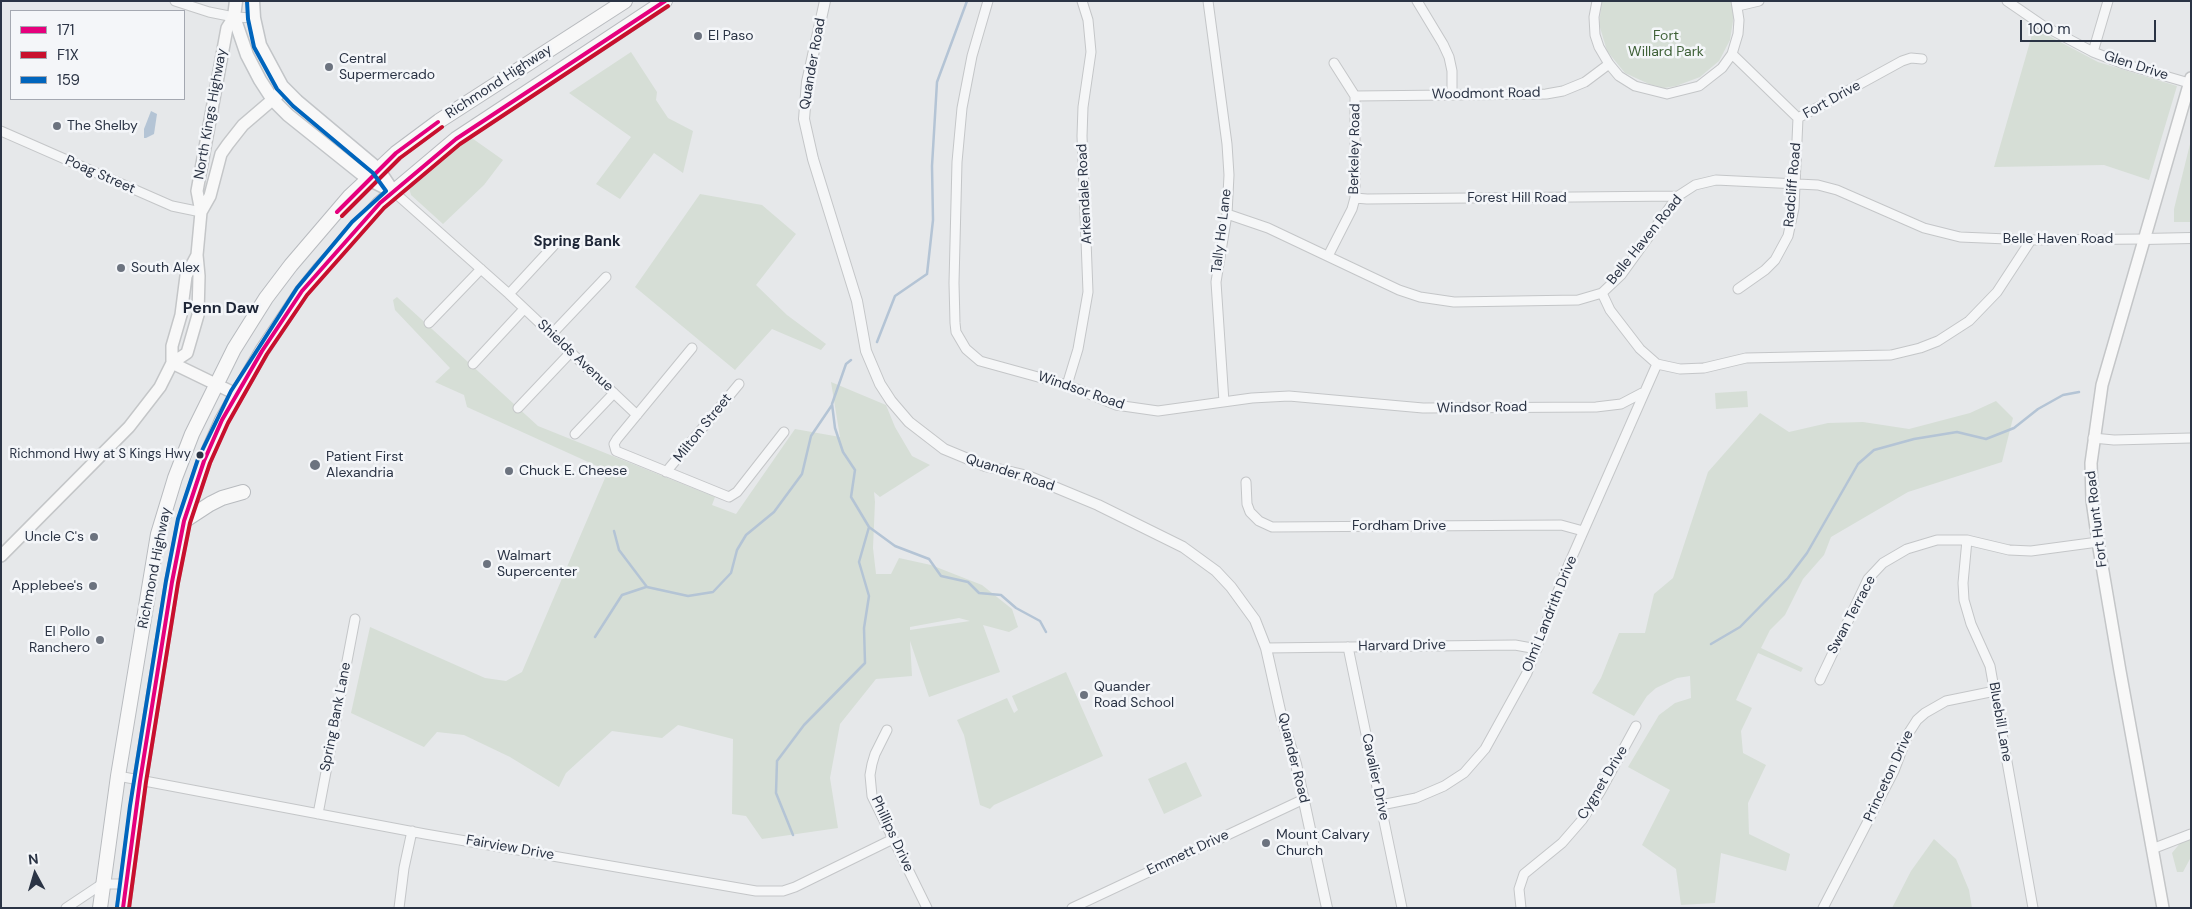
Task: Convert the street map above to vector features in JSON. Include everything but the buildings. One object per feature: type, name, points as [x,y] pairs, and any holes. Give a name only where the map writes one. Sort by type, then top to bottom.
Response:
[{"type":"highway","name":"Richmond Highway","points":[[100,908],[118,776],[158,534],[175,478],[216,383],[234,349],[291,265],[373,174],[429,128],[625,1]]},
{"type":"highway","name":"Richmond Highway","points":[[123,908],[140,781],[172,582],[184,521],[204,461],[236,394],[262,351],[302,292],[357,226],[394,192],[456,140],[665,1]]},
{"type":"highway","points":[[184,521],[216,501],[243,492]]},
{"type":"main road","name":"North Kings Highway","points":[[172,363],[187,353],[195,326],[199,298],[197,255],[201,212],[197,191],[227,28],[234,17],[236,1]]},
{"type":"main road","name":"North Kings Highway","points":[[253,1],[254,18],[260,45],[282,86],[394,192]]},
{"type":"main road","name":"North Kings Highway","points":[[234,17],[247,55],[273,100],[288,115],[373,174]]},
{"type":"main road","name":"Fort Hunt Road","points":[[2164,908],[2098,542],[2090,475],[2093,438],[2102,385],[2190,81]]},
{"type":"main road","name":"North Kings Highway","points":[[201,212],[210,196],[221,154],[243,125],[273,100],[282,86]]},
{"type":"main road","name":"North Kings Highway","points":[[172,363],[172,346],[180,315],[186,276],[197,255]]},
{"type":"main road","points":[[1,556],[129,427],[152,398],[172,363],[236,394]]},
{"type":"street","points":[[175,1],[209,12],[234,17],[254,18]]},
{"type":"street","name":"Quander Road","points":[[825,1],[807,82],[804,119],[813,159],[857,300],[866,351],[880,384],[891,401],[917,430],[957,455],[985,466],[1028,476],[1061,489],[1183,547],[1216,571],[1231,587],[1255,620],[1266,648],[1304,799],[1327,908]]},
{"type":"street","name":"Windsor Road","points":[[988,1],[972,56],[962,108],[957,162],[954,322],[963,345],[980,361],[1067,385],[1116,405],[1144,410],[1172,410],[1224,402],[1289,396],[1423,408],[1596,407],[1621,404],[1642,393]]},
{"type":"street","name":"Arkendale Road","points":[[1067,385],[1078,349],[1088,292],[1082,136],[1091,44],[1088,20],[1082,1]]},
{"type":"street","name":"Tally Ho Lane","points":[[1208,1],[1227,144],[1229,175],[1227,214],[1216,282],[1224,402]]},
{"type":"street","points":[[1417,1],[1444,44],[1449,57],[1452,71],[1452,95]]},
{"type":"street","points":[[1597,1],[1594,17],[1596,34],[1599,47],[1609,64],[1623,79],[1635,86],[1667,94],[1690,89],[1706,82],[1722,68],[1732,54],[1738,34],[1737,4],[1759,1]]},
{"type":"street","name":"Glen Drive","points":[[2006,1],[2049,29],[2093,52],[2124,64],[2190,81]]},
{"type":"street","points":[[2093,52],[2108,1]]},
{"type":"street","name":"Fort Drive","points":[[1732,54],[1798,118],[1902,61],[1911,58],[1922,59]]},
{"type":"street","points":[[1334,63],[1355,96]]},
{"type":"street","name":"Woodmont Road","points":[[1355,96],[1535,94],[1563,91],[1585,82],[1609,64]]},
{"type":"street","name":"Berkeley Road","points":[[1328,256],[1352,209],[1355,198],[1355,96]]},
{"type":"street","name":"Radcliff Road","points":[[1738,289],[1765,270],[1783,248],[1793,220],[1798,118]]},
{"type":"street","name":"Poag Street","points":[[1,131],[172,206],[201,212]]},
{"type":"street","name":"Belle Haven Road","points":[[1227,214],[1268,228],[1399,290],[1440,301],[1578,300],[1602,293],[1621,275],[1678,196],[1695,185],[1716,180],[1818,184],[1837,190],[1906,222],[1939,233],[1977,239],[2191,238]]},
{"type":"street","name":"Shields Avenue","points":[[394,192],[509,294],[637,415]]},
{"type":"street","name":"Forest Hill Road","points":[[1355,198],[1678,196]]},
{"type":"street","points":[[1602,293],[1610,310],[1640,349],[1657,364],[1680,370],[1693,370],[1746,358],[1880,356],[1920,348],[1955,332],[1984,308],[1997,292],[2031,240]]},
{"type":"street","points":[[509,294],[557,242]]},
{"type":"street","points":[[429,323],[481,269]]},
{"type":"street","points":[[551,335],[606,277]]},
{"type":"street","points":[[473,364],[524,309]]},
{"type":"street","points":[[692,348],[614,444],[616,451],[723,496],[733,496],[784,432]]},
{"type":"street","points":[[518,408],[570,352]]},
{"type":"street","name":"Olmi Landrith Drive","points":[[1381,805],[1416,798],[1452,782],[1471,767],[1485,749],[1527,673],[1583,531],[1642,393],[1657,364]]},
{"type":"street","name":"Milton Street","points":[[666,472],[739,384]]},
{"type":"street","points":[[575,434],[614,393]]},
{"type":"street","points":[[2093,438],[2114,440],[2191,438]]},
{"type":"street","name":"Fordham Drive","points":[[1246,482],[1247,504],[1250,512],[1259,521],[1272,527],[1561,525],[1583,531]]},
{"type":"street","name":"Swan Terrace","points":[[1820,680],[1863,588],[1874,571],[1892,557],[1919,544],[1938,540],[1966,540],[2023,551],[2098,542]]},
{"type":"street","name":"Bluebill Lane","points":[[1966,540],[1963,583],[1964,600],[1971,624],[1990,666],[2033,908]]},
{"type":"street","name":"Spring Bank Lane","points":[[318,814],[355,619]]},
{"type":"street","name":"Harvard Drive","points":[[1266,648],[1515,645],[1537,649]]},
{"type":"street","name":"Cavalier Drive","points":[[1348,647],[1402,908]]},
{"type":"street","name":"Princeton Drive","points":[[1823,908],[1894,771],[1908,734],[1917,720],[1946,701],[1995,691]]},
{"type":"street","name":"Cygnet Drive","points":[[1521,908],[1519,888],[1524,874],[1562,843],[1582,820],[1600,792],[1636,726]]},
{"type":"street","name":"Phillips Drive","points":[[887,730],[875,754],[870,775],[872,796],[927,908]]},
{"type":"street","name":"Fairview Drive","points":[[118,776],[412,832],[766,892],[783,891],[795,887],[893,839]]},
{"type":"street","name":"Emmett Drive","points":[[1072,908],[1304,799]]},
{"type":"street","points":[[399,908],[404,868],[412,832]]},
{"type":"street","points":[[2152,849],[2191,834]]},
{"type":"street","points":[[66,908],[102,884],[126,884]]},
{"type":"green space","name":"Fort Willard Park","points":[[1602,1],[1731,1],[1734,15],[1730,40],[1719,61],[1700,77],[1676,86],[1664,88],[1649,84],[1625,73],[1607,51],[1599,24]]},
{"type":"green space","points":[[2034,28],[2098,62],[2177,86],[2149,180],[2104,165],[1994,167]]},
{"type":"green space","points":[[631,52],[657,92],[656,100],[668,118],[693,131],[683,173],[654,153],[620,199],[596,184],[631,137],[569,93]]},
{"type":"green space","points":[[469,136],[503,160],[484,185],[443,224],[411,195],[409,188],[411,181]]},
{"type":"green space","points":[[2191,140],[2191,222],[2174,222],[2174,209]]},
{"type":"green space","points":[[700,194],[762,205],[796,234],[756,285],[787,315],[826,344],[821,350],[772,329],[735,370],[635,287]]},
{"type":"green space","points":[[397,297],[538,426],[715,497],[712,505],[736,514],[795,429],[840,437],[831,382],[886,405],[895,427],[912,456],[930,465],[880,497],[874,492],[873,548],[876,574],[891,574],[899,558],[931,565],[982,585],[1012,609],[1018,627],[1009,632],[983,625],[1000,672],[929,697],[910,641],[912,676],[876,679],[840,724],[830,778],[838,828],[762,839],[746,816],[732,814],[733,739],[678,725],[662,738],[612,731],[566,773],[559,787],[510,757],[464,735],[437,732],[424,747],[351,713],[370,627],[485,678],[506,681],[522,672],[608,471],[467,407],[464,395],[435,382],[450,368],[395,310],[393,300]],"holes":[[[959,618],[970,621],[910,630],[910,627]]]},
{"type":"green space","points":[[1747,391],[1748,407],[1716,409],[1715,393]]},
{"type":"green space","points":[[1996,401],[2013,418],[2002,462],[1908,492],[1831,537],[1824,555],[1803,579],[1785,615],[1770,630],[1761,648],[1803,668],[1801,672],[1758,653],[1736,700],[1752,708],[1741,731],[1743,753],[1766,765],[1748,803],[1749,834],[1790,854],[1786,871],[1721,853],[1715,903],[1681,905],[1676,869],[1642,845],[1670,790],[1628,767],[1659,715],[1675,703],[1691,698],[1690,676],[1677,678],[1656,688],[1647,696],[1634,716],[1592,693],[1601,678],[1619,633],[1645,633],[1654,594],[1673,578],[1708,472],[1760,413],[1789,432],[1828,423],[1863,422],[1909,429],[1970,413]]},
{"type":"green space","points":[[1066,672],[1103,756],[994,805],[990,809],[980,805],[964,735],[957,720],[1007,698],[1014,713],[1018,710],[1012,696]]},
{"type":"green space","points":[[1186,762],[1202,796],[1164,814],[1148,779]]},
{"type":"green space","points":[[2191,837],[2191,857],[2183,872],[2177,872],[2172,853],[2181,842]]},
{"type":"green space","points":[[1934,839],[1956,859],[1969,890],[1972,908],[1892,908],[1911,871]]},
{"type":"water","points":[[151,111],[157,114],[154,134],[144,138],[144,129]]},
{"type":"waterway","points":[[877,342],[895,296],[927,274],[933,220],[932,166],[937,82],[967,1]]},
{"type":"waterway","points":[[793,835],[776,793],[777,761],[804,725],[865,663],[864,628],[869,596],[859,562],[869,527],[851,497],[855,470],[843,452],[835,428],[832,404],[846,364],[851,360]]},
{"type":"waterway","points":[[1711,644],[1740,627],[1788,578],[1807,553],[1858,464],[1874,450],[1914,439],[1957,432],[1986,439],[2014,428],[2038,409],[2063,395],[2079,392]]},
{"type":"waterway","points":[[614,531],[619,550],[647,587],[688,596],[713,592],[731,573],[737,550],[746,535],[774,512],[802,474],[811,436],[832,405]]},
{"type":"waterway","points":[[869,527],[895,546],[929,559],[941,576],[968,582],[979,593],[1001,595],[1016,608],[1040,621],[1046,632]]},
{"type":"waterway","points":[[595,637],[622,595],[646,587]]},
{"type":"transit line","name":"159","points":[[117,907],[130,806],[166,581],[178,519],[198,459],[231,391],[297,288],[352,222],[386,191],[373,173],[293,106],[277,89],[254,47],[248,19],[247,1]]},
{"type":"transit line","name":"171","points":[[123,908],[140,781],[172,582],[184,521],[204,461],[222,420],[262,351],[302,291],[380,203],[456,139],[665,1]]},
{"type":"transit line","name":"F1X","points":[[129,908],[146,782],[178,583],[190,523],[210,463],[228,423],[267,354],[307,295],[384,208],[460,144],[668,6]]},
{"type":"transit line","name":"171","points":[[337,212],[396,153],[438,122]]},
{"type":"transit line","name":"F1X","points":[[342,216],[400,158],[442,127]]},
{"type":"place","name":"El Paso","points":[[698,36]]},
{"type":"place","name":"Central Supermercado","points":[[329,67]]},
{"type":"place","name":"The Shelby","points":[[57,126]]},
{"type":"place","name":"South Alex","points":[[121,268]]},
{"type":"place","name":"Richmond Hwy at S Kings Hwy","points":[[200,455]]},
{"type":"place","name":"Patient First Alexandria","points":[[315,465]]},
{"type":"place","name":"Chuck E. Cheese","points":[[509,471]]},
{"type":"place","name":"Uncle C's","points":[[94,537]]},
{"type":"place","name":"Walmart Supercenter","points":[[487,564]]},
{"type":"place","name":"Applebee's","points":[[93,586]]},
{"type":"place","name":"El Pollo Ranchero","points":[[100,640]]},
{"type":"place","name":"Quander Road School","points":[[1084,695]]},
{"type":"place","name":"Mount Calvary Church","points":[[1266,843]]},
{"type":"district","name":"Spring Bank","points":[[577,242]]},
{"type":"district","name":"Penn Daw","points":[[221,309]]}]
